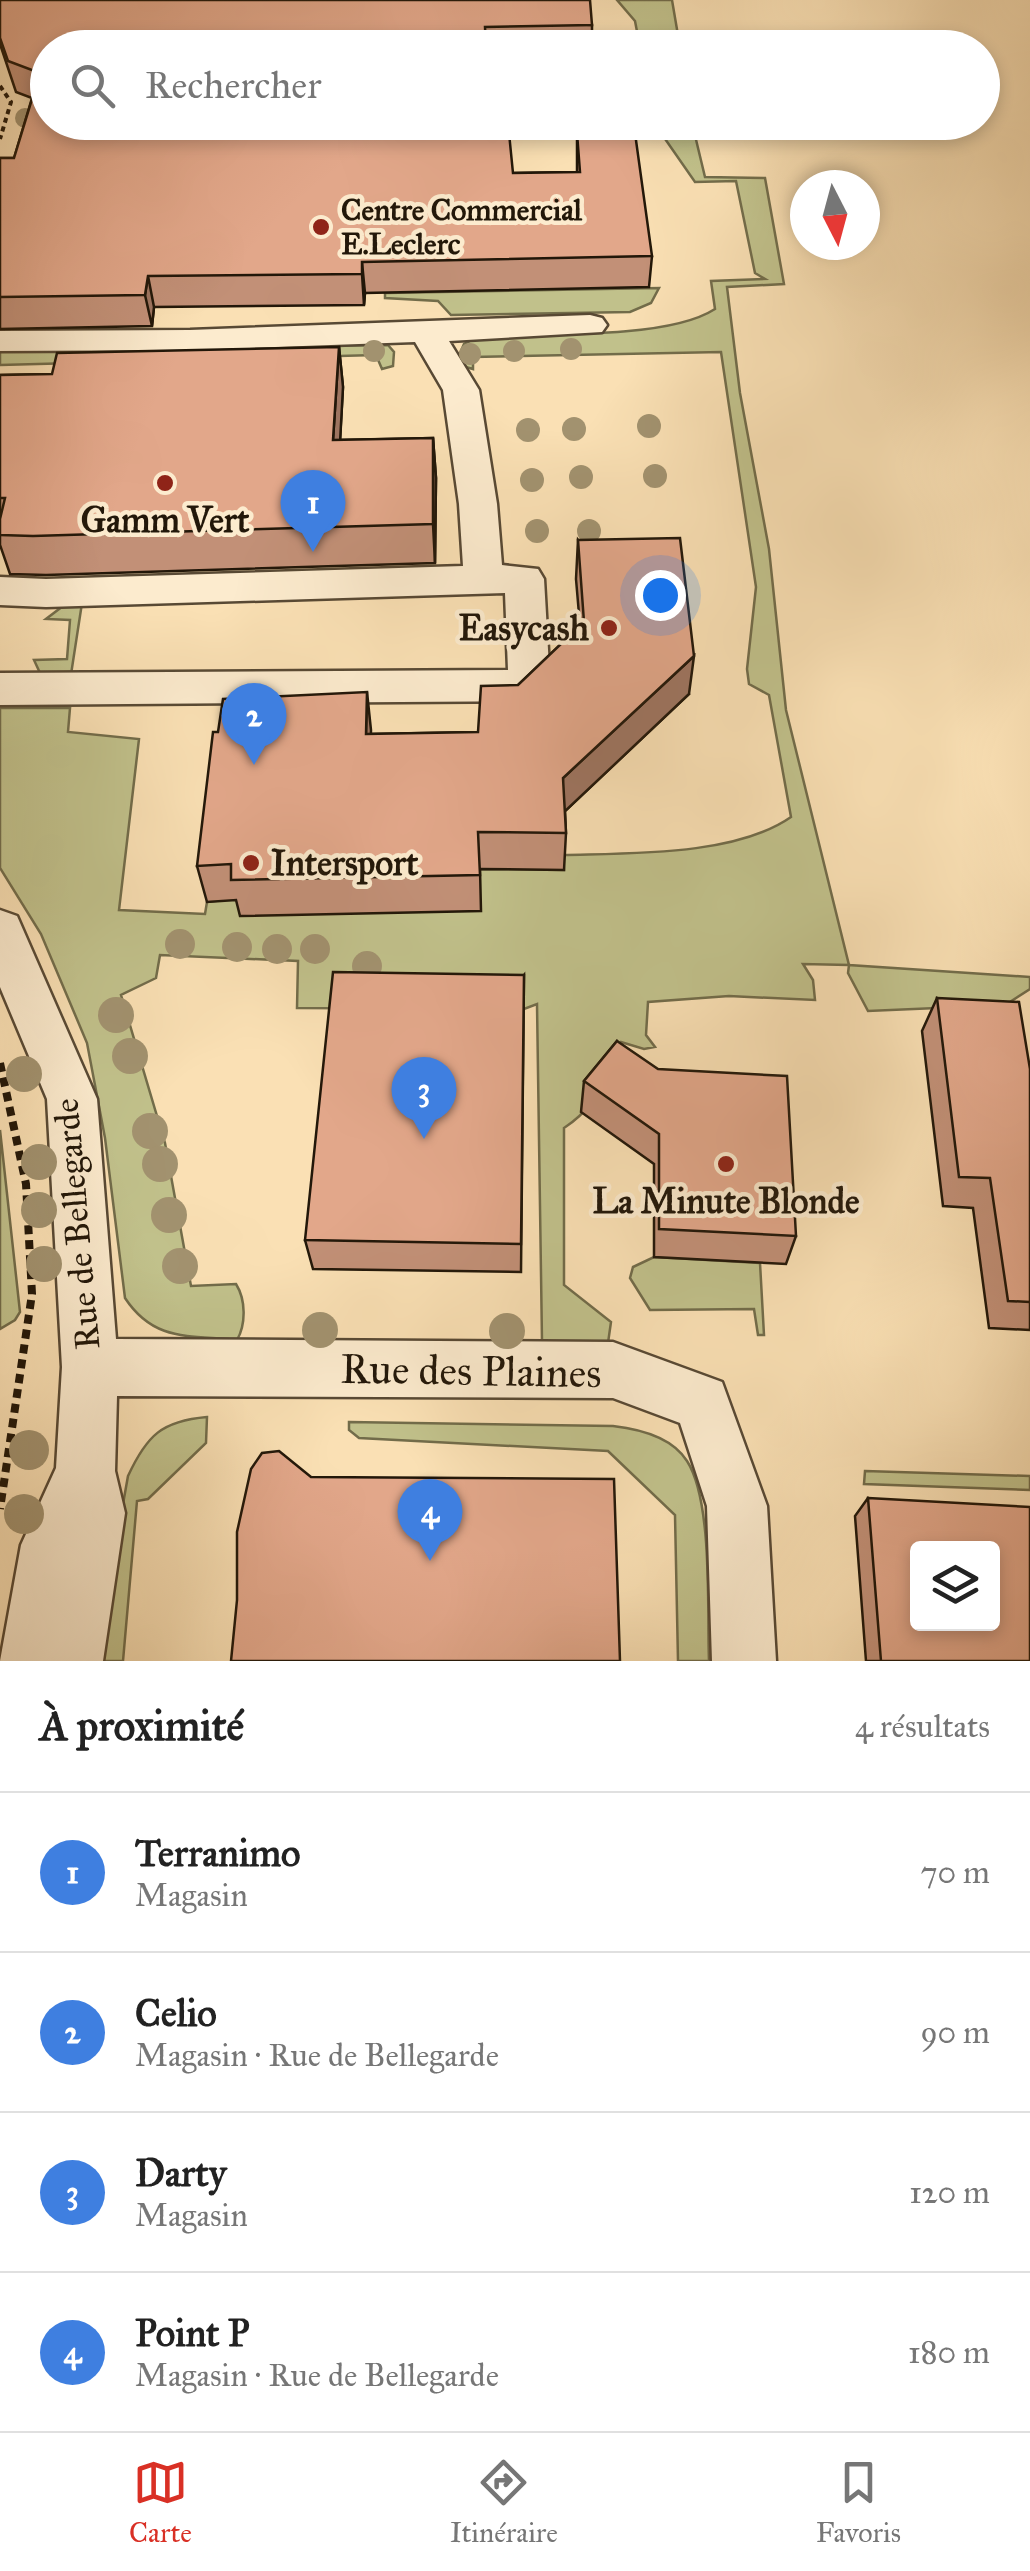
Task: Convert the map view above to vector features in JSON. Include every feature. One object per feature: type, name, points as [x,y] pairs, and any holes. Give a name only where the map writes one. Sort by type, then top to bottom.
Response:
[{"type":"street","points":[[0,341],[100,343],[590,325]]},
{"type":"street","points":[[426,331],[461,390],[484,580]]},
{"type":"street","points":[[0,689],[530,685],[524,579],[3,591]]},
{"type":"street","name":"Rue de Bellegarde","points":[[0,930],[72,1099],[90,1367],[84,1471],[95,1513],[71,1661]]},
{"type":"street","name":"Rue des Plaines","points":[[90,1367],[613,1370],[702,1402],[737,1506],[744,1661]]},
{"type":"street","name":"Rue de Bellegarde","points":[[32,1661],[52,1545],[84,1471]]},
{"type":"path","points":[[0,86],[12,102],[0,140]]},
{"type":"path","points":[[0,1063],[26,1184],[32,1294],[0,1509]]},
{"type":"green space","points":[[617,0],[672,0],[677,30],[637,30],[635,21]]},
{"type":"green space","points":[[666,140],[696,140],[705,177],[765,178],[784,284],[727,287],[740,393],[769,549],[786,710],[849,965],[803,964],[813,980],[815,1000],[729,996],[648,1002],[646,1035],[655,1047],[644,1049],[621,1042],[593,1100],[564,1128],[564,1285],[611,1322],[608,1343],[542,1341],[537,1004],[524,1009],[297,1008],[298,961],[160,955],[156,978],[121,995],[165,1143],[191,1286],[236,1284],[244,1312],[237,1340],[174,1334],[161,1329],[136,1312],[125,1298],[105,1138],[87,1043],[41,934],[0,868],[0,708],[70,708],[68,732],[139,739],[119,910],[205,914],[207,902],[479,869],[564,870],[563,855],[712,846],[768,830],[791,817],[769,695],[749,684],[747,669],[756,587],[721,352],[473,357],[473,369],[462,366],[458,358],[464,344],[484,334],[604,333],[667,326],[715,309],[711,281],[765,279],[755,273],[736,181],[695,182]]},
{"type":"green space","points":[[659,288],[651,303],[630,312],[451,315],[438,301],[385,298],[385,293]]},
{"type":"green space","points":[[388,345],[394,352],[393,366],[382,369],[376,355],[0,365],[0,349]]},
{"type":"green space","points":[[67,603],[82,603],[70,681],[40,673],[34,660],[67,659],[70,620],[46,619]]},
{"type":"green space","points":[[849,965],[1030,977],[1030,989],[996,1011],[868,1011],[848,973]]},
{"type":"green space","points":[[0,1130],[20,1312],[0,1329]]},
{"type":"green space","points":[[654,1257],[760,1263],[764,1335],[758,1335],[754,1309],[650,1310],[630,1278],[633,1267]]},
{"type":"green space","points":[[207,1417],[206,1443],[148,1499],[137,1501],[123,1661],[95,1661],[128,1476],[142,1450],[158,1433],[178,1422]]},
{"type":"green space","points":[[349,1422],[613,1426],[664,1440],[687,1461],[701,1502],[707,1557],[709,1661],[678,1661],[675,1515],[608,1451],[359,1438],[349,1430]]},
{"type":"green space","points":[[865,1471],[1030,1476],[1030,1490],[864,1484]]},
{"type":"building","name":"Centre Commercial E.Leclerc","points":[[0,0],[590,0],[592,25],[485,27],[485,30],[30,30],[30,69],[8,61],[0,38]]},
{"type":"building","name":"Centre Commercial E.Leclerc","points":[[30,106],[30,140],[510,140],[513,173],[580,172],[578,140],[636,140],[652,256],[362,262],[362,274],[148,276],[145,295],[0,297],[0,158],[14,158]]},
{"type":"building","points":[[339,347],[333,440],[433,438],[433,524],[0,535],[5,498],[0,498],[0,375],[52,374],[57,353]]},
{"type":"building","points":[[680,538],[694,656],[563,778],[566,833],[478,832],[480,875],[231,880],[231,864],[197,866],[213,732],[218,732],[223,699],[367,692],[366,734],[478,732],[481,686],[518,685],[584,622],[578,540]]},
{"type":"building","points":[[333,972],[524,975],[521,1244],[305,1240]]},
{"type":"building","points":[[937,998],[1019,1002],[1030,1069],[1030,1302],[1008,1301],[990,1178],[959,1177]]},
{"type":"building","name":"La Minute Blonde","points":[[617,1041],[658,1069],[787,1076],[796,1236],[659,1229],[659,1134],[584,1081]]},
{"type":"building","points":[[279,1451],[311,1477],[614,1479],[620,1661],[231,1661],[237,1600],[237,1532],[251,1469],[262,1453]]},
{"type":"building","points":[[868,1498],[1030,1507],[1030,1661],[881,1661]]},
{"type":"place","name":"Centre Commercial E.Leclerc","points":[[321,227]]},
{"type":"place","name":"Gamm Vert","points":[[165,483]]},
{"type":"place","name":"Terranimo","points":[[313,552]]},
{"type":"place","name":"Easycash","points":[[609,628]]},
{"type":"place","name":"Celio","points":[[254,765]]},
{"type":"place","name":"Intersport","points":[[251,863]]},
{"type":"place","name":"Darty","points":[[424,1139]]},
{"type":"place","name":"La Minute Blonde","points":[[726,1164]]},
{"type":"place","name":"Point P","points":[[430,1561]]}]
